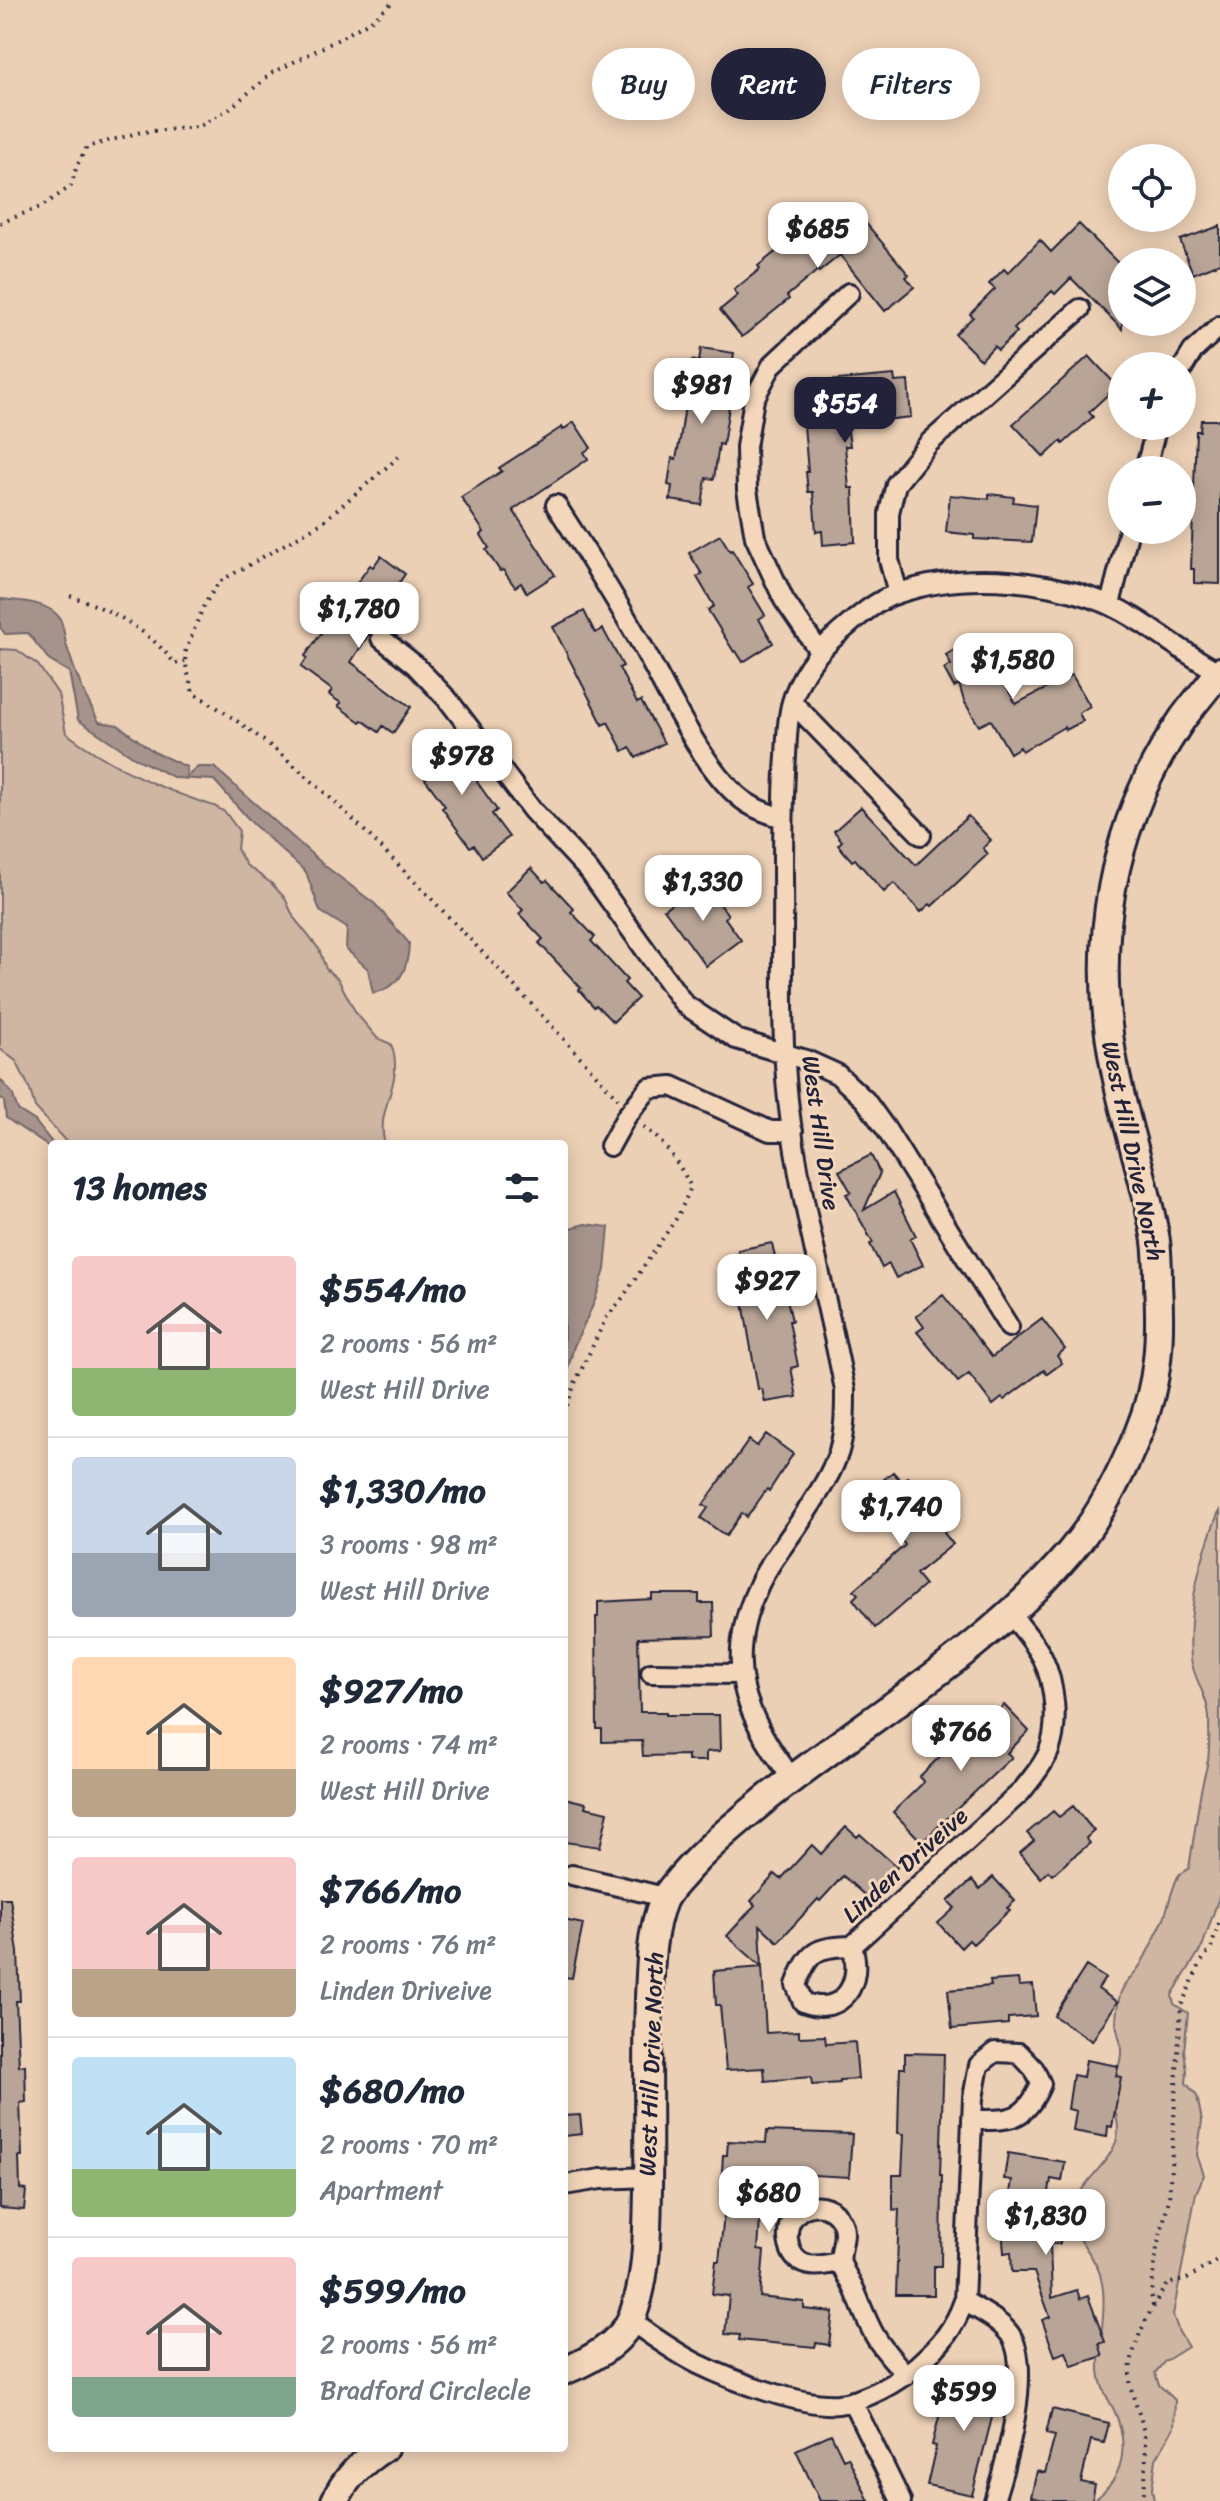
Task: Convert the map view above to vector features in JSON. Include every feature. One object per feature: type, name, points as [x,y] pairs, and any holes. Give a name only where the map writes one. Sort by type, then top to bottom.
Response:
[{"type":"street","points":[[819,651],[784,600],[755,537],[747,490],[746,447],[754,399],[772,365],[849,293]]},
{"type":"street","points":[[898,593],[889,560],[889,513],[896,484],[929,443],[1080,309]]},
{"type":"street","points":[[1192,352],[1220,326]]},
{"type":"street","points":[[556,505],[623,613],[703,756],[729,786],[752,806],[783,818]]},
{"type":"street","points":[[1110,604],[1125,544]]},
{"type":"street","name":"West Hill Drive","points":[[792,1778],[776,1757],[749,1708],[740,1674],[739,1655],[744,1626],[758,1586],[829,1475],[839,1451],[845,1421],[845,1390],[802,1196],[785,1054],[783,818],[787,733],[792,702],[819,651],[863,612],[898,593],[985,579],[1072,592],[1110,604],[1196,660],[1220,672]]},
{"type":"street","points":[[381,638],[415,665],[449,701],[532,810],[589,871],[684,1004],[736,1039],[806,1060],[837,1074],[865,1100],[1009,1327]]},
{"type":"street","name":"West Hill Drive North","points":[[568,2369],[584,2363],[611,2344],[631,2321],[643,2276],[648,2177],[650,1967],[664,1897],[720,1836],[792,1778],[1011,1614],[1072,1550],[1108,1498],[1141,1428],[1158,1365],[1160,1316],[1156,1239],[1115,1075],[1103,981],[1105,928],[1122,845],[1148,779],[1183,719],[1220,672]]},
{"type":"street","points":[[792,702],[921,835]]},
{"type":"street","points":[[610,1146],[626,1117],[649,1088],[672,1086],[770,1131],[793,1131]]},
{"type":"street","name":"Linden Driveive","points":[[852,1946],[1021,1792],[1049,1750],[1054,1719],[1052,1687],[1043,1658],[1011,1614]]},
{"type":"street","points":[[651,1673],[740,1674]]},
{"type":"street","points":[[572,1875],[664,1897]]},
{"type":"street","points":[[631,2321],[698,2365],[772,2394],[835,2404],[852,2401],[906,2375],[937,2348],[957,2322],[964,2301],[972,2120]]},
{"type":"street","points":[[568,2184],[648,2177]]},
{"type":"street","points":[[840,2261],[876,2339],[906,2375]]},
{"type":"street","points":[[964,2301],[1009,2333],[1019,2353],[1021,2377],[1003,2473],[994,2501]]},
{"type":"street","points":[[852,2401],[901,2501]]},
{"type":"street","points":[[343,2496],[368,2458],[378,2452]]},
{"type":"path","points":[[0,223],[43,206],[71,186],[77,165],[87,147],[141,132],[198,127],[229,109],[272,73],[361,26],[395,0]]},
{"type":"path","points":[[401,455],[320,524],[219,582],[204,605],[186,650],[185,662],[193,693],[239,722],[321,787],[485,955],[623,1105]]},
{"type":"path","points":[[70,596],[90,602],[131,623],[152,637],[175,664],[185,662]]},
{"type":"path","points":[[568,1402],[606,1318],[678,1216],[691,1187],[670,1155],[640,1124]]},
{"type":"path","points":[[1153,2306],[1151,2294],[1157,2248],[1169,2199],[1181,2006],[1201,1962],[1211,1948],[1220,1920]]},
{"type":"path","points":[[1143,2501],[1146,2449],[1142,2421],[1129,2380],[1138,2342],[1153,2306],[1167,2284],[1187,2279],[1220,2258]]},
{"type":"shaded area","points":[[0,599],[40,605],[59,617],[77,676],[99,722],[118,725],[154,752],[187,767],[186,777],[198,767],[214,767],[325,866],[375,904],[409,943],[401,976],[390,986],[373,993],[368,969],[346,949],[347,928],[320,911],[306,872],[253,824],[214,780],[175,778],[137,759],[78,720],[69,672],[50,661],[28,633],[5,634],[0,627]]},
{"type":"shaded area","points":[[0,649],[17,650],[38,665],[58,694],[66,733],[137,776],[225,812],[239,831],[237,849],[246,865],[271,883],[285,898],[294,918],[319,949],[326,969],[338,979],[356,1013],[377,1038],[391,1044],[395,1071],[383,1119],[384,1140],[64,1140],[35,1107],[16,1061],[0,1049]]},
{"type":"shaded area","points":[[0,1079],[12,1093],[18,1110],[35,1121],[50,1140],[48,1146],[6,1118],[4,1101],[0,1098]]},
{"type":"shaded area","points":[[586,1224],[609,1227],[605,1270],[568,1368],[569,1249],[568,1229]]},
{"type":"shaded area","points":[[1220,1509],[1220,1894],[1202,1947],[1172,1995],[1174,2004],[1188,2013],[1184,2051],[1186,2083],[1197,2096],[1202,2121],[1197,2155],[1204,2175],[1196,2193],[1173,2315],[1188,2347],[1164,2362],[1155,2373],[1159,2385],[1175,2400],[1174,2427],[1156,2459],[1152,2489],[1154,2501],[1093,2501],[1112,2482],[1123,2448],[1119,2423],[1100,2376],[1104,2298],[1100,2274],[1079,2237],[1073,2214],[1079,2194],[1111,2152],[1118,2135],[1113,2088],[1121,2057],[1116,2023],[1120,1993],[1141,1964],[1163,1921],[1177,1878],[1189,1868],[1209,1738],[1208,1709],[1191,1658],[1191,1620],[1201,1564]]},
{"type":"building","points":[[848,209],[856,219],[860,216],[909,275],[906,277],[914,287],[885,311],[840,255],[818,270],[787,296],[789,299],[742,337],[720,310],[738,295],[734,290],[810,224],[818,234]]},
{"type":"building","points":[[1079,224],[1108,253],[1108,315],[1071,278],[1055,294],[1052,291],[998,350],[994,346],[981,360],[955,334],[995,289],[989,284],[1004,269],[1008,273],[1040,240],[1051,252]]},
{"type":"building","points":[[1220,226],[1220,263],[1196,273],[1196,248],[1183,248],[1180,240]]},
{"type":"building","points":[[701,348],[734,353],[723,445],[719,444],[714,479],[706,478],[702,505],[670,500],[672,486],[668,485],[672,458],[676,459],[680,439],[692,360],[699,362]]},
{"type":"building","points":[[1089,356],[1108,376],[1108,394],[1089,412],[1093,417],[1044,457],[1013,424]]},
{"type":"building","points":[[894,375],[895,382],[908,381],[911,417],[847,424],[850,446],[845,446],[849,488],[853,488],[855,542],[823,545],[822,531],[816,532],[813,492],[808,492],[806,472],[804,425],[818,424],[815,387],[828,386],[828,381]]},
{"type":"building","points":[[1201,420],[1220,420],[1220,584],[1194,583],[1194,569],[1191,569],[1192,544],[1196,544],[1196,431],[1200,431]]},
{"type":"building","points":[[574,422],[591,448],[584,452],[588,459],[513,510],[555,575],[527,593],[521,583],[515,587],[503,570],[500,571],[486,550],[489,548],[481,535],[484,532],[461,497],[502,471],[499,468]]},
{"type":"building","points":[[989,494],[1014,497],[1013,502],[1036,505],[1032,542],[974,539],[974,535],[946,532],[950,495],[989,499]]},
{"type":"building","points":[[720,535],[753,584],[748,587],[765,615],[759,619],[773,643],[743,662],[708,610],[714,606],[697,577],[702,574],[689,553]]},
{"type":"building","points":[[381,556],[405,574],[399,583],[405,587],[351,662],[411,707],[393,733],[383,726],[379,732],[362,720],[360,722],[338,706],[341,703],[329,695],[332,690],[301,667],[307,658],[305,656],[370,565],[373,567]]},
{"type":"building","points":[[584,611],[595,633],[603,629],[623,666],[619,668],[637,703],[641,701],[664,743],[636,758],[630,747],[623,751],[608,722],[603,725],[553,627]]},
{"type":"building","points":[[975,638],[1000,683],[1003,681],[1016,704],[1072,675],[1090,706],[1079,713],[1083,721],[1066,730],[1064,727],[1022,751],[1020,747],[1010,753],[991,720],[979,726],[964,701],[959,684],[954,687],[944,669],[951,665],[946,655]]},
{"type":"building","points":[[442,736],[453,751],[456,749],[478,780],[497,810],[492,814],[509,837],[482,857],[474,845],[470,847],[442,808],[445,806],[425,779],[429,776],[415,756]]},
{"type":"building","points":[[861,807],[916,865],[968,816],[991,840],[983,848],[988,854],[932,906],[930,904],[921,912],[894,883],[884,892],[838,845],[842,841],[834,831]]},
{"type":"building","points":[[531,868],[574,909],[571,912],[595,937],[591,941],[627,980],[624,983],[638,998],[613,1022],[596,1005],[594,1007],[579,990],[581,988],[539,943],[543,939],[519,914],[523,910],[506,892]]},
{"type":"building","points":[[703,881],[728,915],[725,918],[741,940],[706,966],[664,909]]},
{"type":"building","points":[[871,1155],[880,1173],[864,1210],[894,1192],[916,1236],[910,1239],[923,1265],[896,1278],[889,1264],[882,1268],[870,1244],[873,1243],[846,1194],[851,1192],[839,1171]]},
{"type":"building","points":[[772,1243],[792,1321],[789,1321],[798,1366],[791,1368],[797,1397],[765,1402],[762,1389],[758,1389],[740,1285],[735,1286],[730,1264],[740,1262],[738,1250]]},
{"type":"building","points":[[943,1295],[992,1357],[1042,1319],[1065,1349],[1057,1356],[1062,1363],[1047,1374],[1044,1370],[993,1405],[969,1374],[958,1382],[917,1332],[924,1327],[916,1316]]},
{"type":"building","points":[[766,1434],[793,1454],[769,1491],[767,1489],[747,1517],[742,1513],[726,1536],[701,1518],[708,1508],[703,1505],[749,1440],[757,1446]]},
{"type":"building","points":[[893,1472],[902,1482],[908,1477],[927,1499],[924,1502],[947,1530],[944,1533],[953,1544],[916,1574],[925,1585],[875,1628],[853,1599],[858,1594],[854,1590],[905,1545],[866,1494]]},
{"type":"building","points":[[652,1594],[699,1594],[699,1603],[713,1603],[714,1636],[638,1638],[640,1712],[719,1715],[720,1751],[706,1752],[706,1761],[688,1761],[688,1755],[643,1756],[642,1741],[602,1742],[602,1729],[597,1729],[598,1602],[652,1599]]},
{"type":"building","points":[[1004,1705],[1029,1731],[1007,1753],[1012,1757],[922,1842],[893,1812],[924,1782],[919,1777],[968,1729],[973,1735]]},
{"type":"building","points":[[568,1799],[586,1803],[585,1807],[608,1812],[600,1847],[568,1843]]},
{"type":"building","points":[[1073,1806],[1094,1831],[1086,1838],[1090,1843],[1052,1875],[1048,1871],[1041,1878],[1020,1853],[1034,1841],[1027,1833],[1053,1811],[1059,1817]]},
{"type":"building","points":[[846,1827],[857,1837],[860,1834],[897,1867],[869,1899],[843,1876],[778,1942],[760,1925],[762,1967],[727,1936],[755,1905],[751,1901],[775,1874],[781,1879],[812,1845],[821,1854]]},
{"type":"building","points":[[993,1877],[1015,1901],[1007,1908],[1010,1910],[973,1944],[969,1940],[961,1948],[938,1923],[955,1908],[948,1901],[972,1880],[980,1889]]},
{"type":"building","points":[[0,1898],[10,1898],[18,1952],[20,2001],[16,2001],[19,2066],[25,2065],[26,2102],[20,2103],[22,2156],[19,2156],[20,2189],[26,2190],[24,2210],[0,2208]]},
{"type":"building","points":[[568,1921],[583,1924],[572,1978],[568,1978]]},
{"type":"building","points":[[1086,1966],[1105,1978],[1098,1989],[1117,2002],[1092,2041],[1054,2016]]},
{"type":"building","points":[[762,1967],[766,2033],[799,2031],[799,2037],[825,2036],[826,2044],[855,2042],[858,2079],[812,2085],[811,2077],[765,2081],[764,2068],[726,2070],[714,1971]]},
{"type":"building","points":[[1018,1979],[1019,1986],[1033,1985],[1036,2016],[1008,2018],[1008,2024],[952,2029],[948,1990],[991,1986],[990,1981]]},
{"type":"building","points":[[905,2053],[944,2054],[941,2266],[934,2266],[934,2295],[896,2295],[899,2209],[893,2210],[893,2175],[902,2175],[904,2134],[898,2133],[899,2090],[900,2068],[905,2068]]},
{"type":"building","points":[[1086,2060],[1118,2066],[1116,2076],[1121,2077],[1112,2127],[1108,2126],[1107,2137],[1073,2131],[1076,2111],[1068,2109],[1073,2075],[1083,2077]]},
{"type":"building","points":[[580,2115],[582,2134],[568,2136],[568,2116]]},
{"type":"building","points":[[767,2131],[852,2134],[849,2177],[763,2175],[758,2250],[764,2251],[760,2297],[804,2302],[804,2309],[833,2312],[829,2345],[816,2343],[815,2347],[739,2340],[740,2335],[725,2334],[729,2296],[712,2294],[725,2205],[720,2204],[723,2155],[727,2155],[728,2141],[766,2143]]},
{"type":"building","points":[[1008,2153],[1065,2162],[1062,2181],[1051,2179],[1044,2224],[1060,2224],[1060,2244],[1050,2244],[1052,2298],[1077,2290],[1080,2299],[1088,2296],[1105,2342],[1099,2344],[1103,2356],[1072,2366],[1066,2352],[1055,2356],[1042,2320],[1050,2317],[1034,2272],[1012,2272],[1011,2252],[1004,2253],[1002,2226],[1005,2226],[1012,2180],[1004,2179]]},
{"type":"building","points":[[960,2369],[1002,2379],[972,2495],[927,2485],[940,2413],[949,2415]]},
{"type":"building","points":[[1052,2409],[1109,2423],[1104,2443],[1091,2440],[1081,2482],[1095,2485],[1092,2501],[1047,2501],[1031,2497],[1037,2471],[1045,2473],[1055,2436],[1046,2434]]},
{"type":"building","points":[[831,2434],[843,2459],[848,2457],[869,2501],[820,2501],[796,2450]]}]
